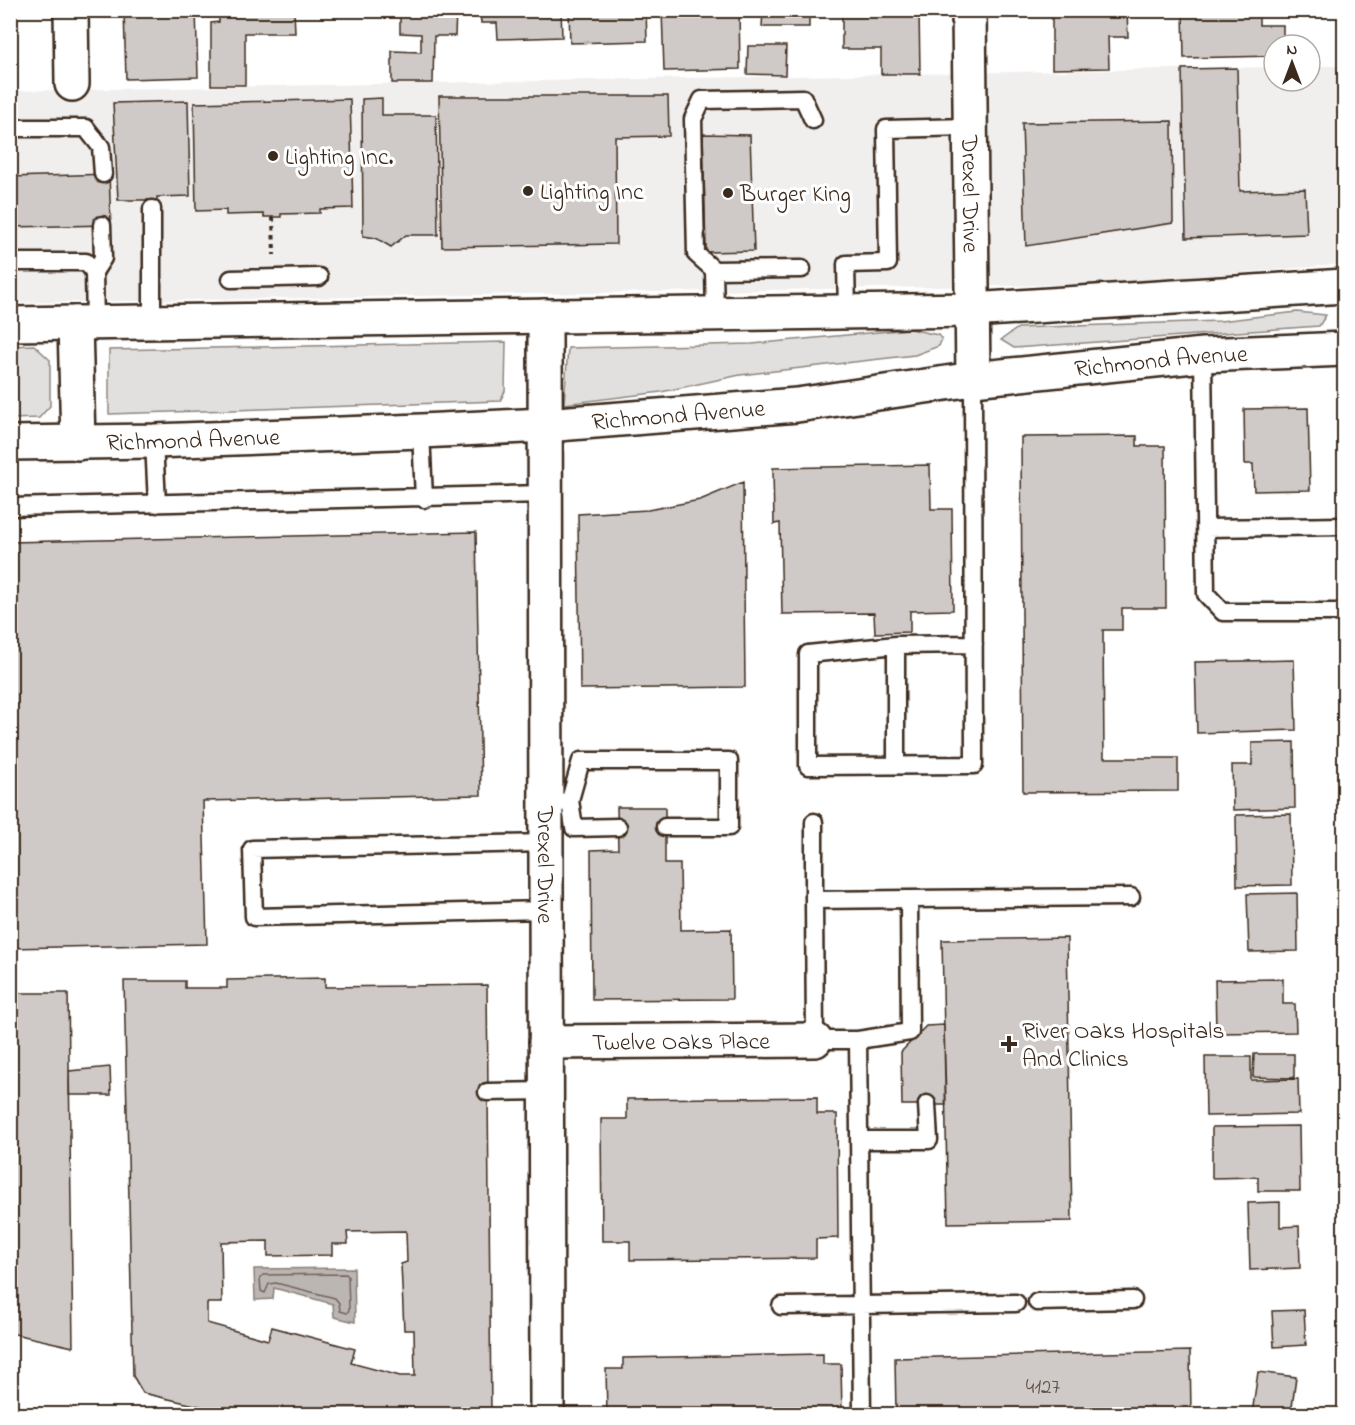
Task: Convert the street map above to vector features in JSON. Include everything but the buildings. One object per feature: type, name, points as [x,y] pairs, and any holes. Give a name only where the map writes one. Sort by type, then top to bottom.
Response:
[{"type":"main road","points":[[71,10],[72,84]]},
{"type":"main road","name":"Drexel Drive","points":[[969,10],[973,380]]},
{"type":"main road","points":[[10,324],[972,310],[1344,286]]},
{"type":"main road","name":"Drexel Drive","points":[[544,316],[545,494],[558,804],[546,843],[547,1414]]},
{"type":"main road","points":[[78,442],[85,323]]},
{"type":"main road","name":"Richmond Avenue","points":[[10,443],[154,441],[544,425],[798,405],[973,380],[1203,355],[1344,350]]},
{"type":"main road","name":"Twelve Oaks Place","points":[[546,1042],[815,1040]]},
{"type":"lane","points":[[802,269],[714,270],[696,254],[693,119],[702,100],[803,98],[813,120]]},
{"type":"lane","points":[[847,312],[846,264],[888,263],[886,129],[970,127]]},
{"type":"lane","points":[[10,129],[86,128],[101,147],[103,174]]},
{"type":"lane","points":[[152,209],[152,322]]},
{"type":"lane","points":[[85,323],[94,272],[103,258],[102,225]]},
{"type":"lane","points":[[10,262],[86,262],[94,272]]},
{"type":"lane","points":[[714,270],[715,314]]},
{"type":"lane","points":[[231,279],[319,277]]},
{"type":"lane","points":[[1203,355],[1206,594],[1223,612],[1344,612]]},
{"type":"lane","points":[[973,380],[974,644],[974,765],[808,766],[808,654],[896,645],[974,644]]},
{"type":"lane","points":[[422,431],[424,499]]},
{"type":"lane","points":[[154,441],[157,504]]},
{"type":"lane","points":[[10,507],[424,499],[545,494]]},
{"type":"lane","points":[[1205,528],[1344,526]]},
{"type":"lane","points":[[896,645],[896,765]]},
{"type":"lane","points":[[618,827],[574,828],[558,804],[581,761],[729,761],[729,827],[665,827]]},
{"type":"lane","points":[[814,822],[815,1040],[858,1040],[913,1034],[909,899]]},
{"type":"lane","points":[[546,843],[252,849],[254,917],[546,910]]},
{"type":"lane","points":[[814,900],[1131,897]]},
{"type":"lane","points":[[858,1040],[862,1414]]},
{"type":"lane","points":[[488,1092],[546,1091]]},
{"type":"lane","points":[[859,1140],[929,1140],[927,1104]]},
{"type":"lane","points":[[1037,1302],[1133,1300]]},
{"type":"lane","points":[[781,1306],[1016,1303]]},
{"type":"shaded area","points":[[1322,66],[1344,66],[1344,264],[1112,284],[11,303],[10,91],[1262,67],[1262,93],[1322,93]]},
{"type":"shaded area","points":[[1297,312],[1326,315],[1319,326],[1014,348],[1001,340],[1018,328],[1220,321]]},
{"type":"shaded area","points":[[910,329],[938,335],[942,339],[939,346],[915,355],[740,375],[661,392],[564,404],[568,348],[752,344]]},
{"type":"shaded area","points":[[506,342],[505,391],[500,401],[109,414],[109,350]]},
{"type":"shaded area","points":[[34,345],[50,360],[50,406],[39,418],[11,419],[11,346]]},
{"type":"water","points":[[354,1268],[355,1322],[334,1317],[333,1304],[274,1288],[273,1299],[255,1300],[254,1269]]},
{"type":"place","name":"Lighting Inc.","points":[[273,156]]},
{"type":"place","name":"Lighting Inc","points":[[528,191]]},
{"type":"place","name":"Burger King","points":[[728,193]]},
{"type":"place","name":"River Oaks Hospitals And Clinics","points":[[1009,1044]]}]
